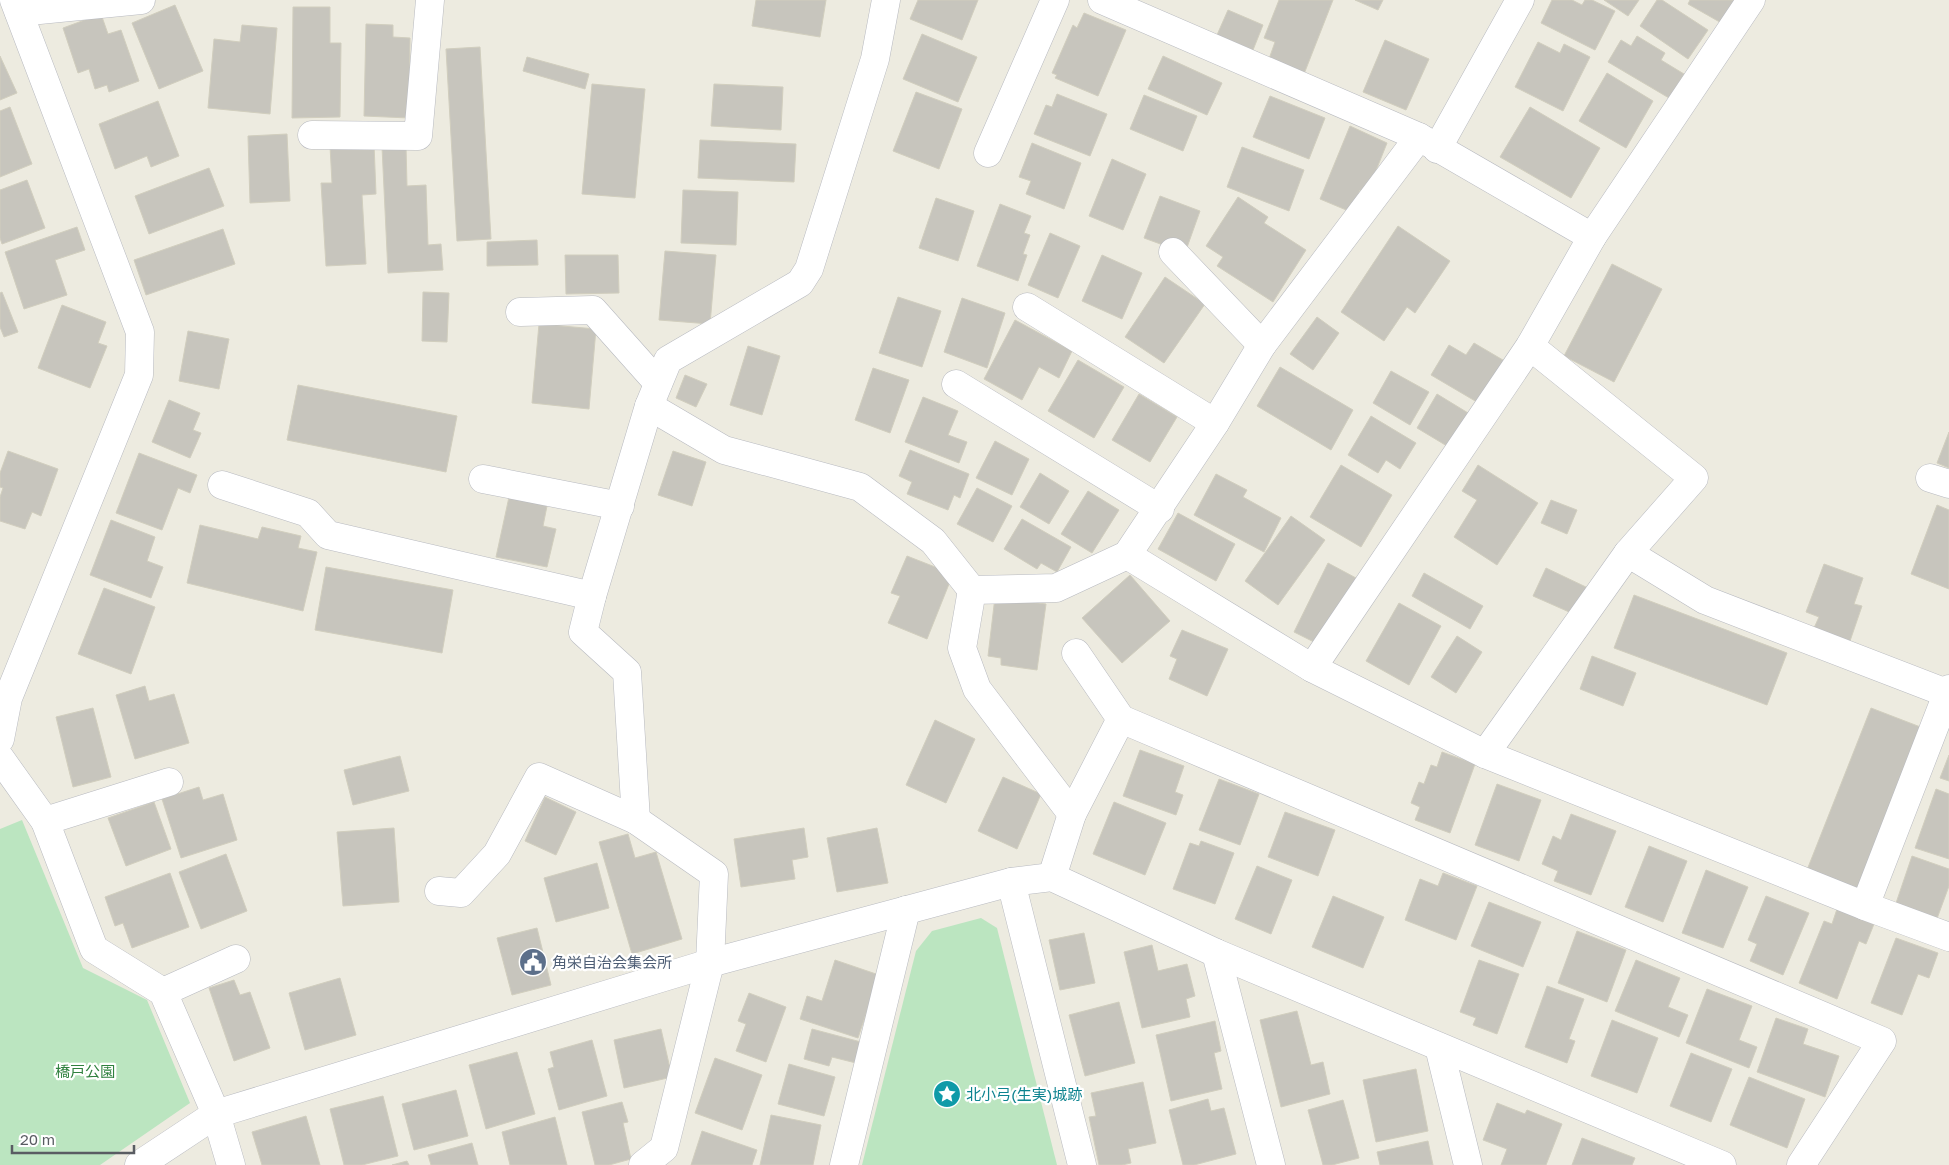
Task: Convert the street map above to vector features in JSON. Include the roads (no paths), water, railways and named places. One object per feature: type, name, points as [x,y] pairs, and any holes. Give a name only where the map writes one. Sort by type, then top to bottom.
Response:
[{"type":"street","points":[[0,738],[8,698],[138,375],[140,332],[17,6],[141,0]]},
{"type":"street","points":[[312,135],[418,136],[430,0]]},
{"type":"street","points":[[636,820],[627,672],[583,632],[592,596],[654,394],[668,360],[800,283],[809,269],[875,59],[886,0]]},
{"type":"street","points":[[988,153],[1055,0]]},
{"type":"street","points":[[1102,0],[1428,143],[1592,237]]},
{"type":"street","points":[[972,590],[1056,588],[1127,555],[1160,509],[1216,422],[1262,345],[1428,143],[1520,0]]},
{"type":"street","points":[[1312,668],[1530,346],[1592,237],[1751,0]]},
{"type":"street","points":[[1173,252],[1262,345]]},
{"type":"street","points":[[1027,307],[1216,422]]},
{"type":"street","points":[[520,312],[593,310],[654,394],[724,450],[860,487],[933,541],[972,590],[962,648],[977,689],[1072,814]]},
{"type":"street","points":[[1485,754],[1628,553],[1694,478],[1530,346]]},
{"type":"street","points":[[956,384],[1160,509]]},
{"type":"street","points":[[483,479],[620,506]]},
{"type":"street","points":[[222,484],[308,513],[328,535],[592,596]]},
{"type":"street","points":[[1628,553],[1705,600],[1948,692],[1865,906]]},
{"type":"street","points":[[1127,555],[1312,668],[1485,754],[1865,906],[1949,937]]},
{"type":"street","points":[[1076,654],[1120,719],[1882,1041],[1801,1165]]},
{"type":"street","points":[[1052,877],[1072,814],[1120,719]]},
{"type":"street","points":[[0,758],[45,821],[94,949],[163,992],[216,1114],[231,1165]]},
{"type":"street","points":[[439,891],[461,893],[497,854],[539,778],[636,820],[714,874],[710,962],[664,1148],[643,1165]]},
{"type":"street","points":[[45,821],[169,782]]},
{"type":"street","points":[[139,1165],[216,1114],[710,962],[1011,882],[1052,877],[1216,953],[1439,1047],[1672,1155],[1722,1165]]},
{"type":"street","points":[[1011,882],[1082,1165]]},
{"type":"street","points":[[844,1165],[906,910]]},
{"type":"street","points":[[1216,953],[1271,1165]]},
{"type":"street","points":[[163,992],[236,959]]},
{"type":"street","points":[[1439,1047],[1468,1165]]},
{"type":"place","name":"角栄自治会集会所","points":[[533,962]]},
{"type":"place","name":"北小弓(生実)城跡","points":[[947,1094]]},
{"type":"park label","name":"橋戸公園","points":[[85,1071]]}]
